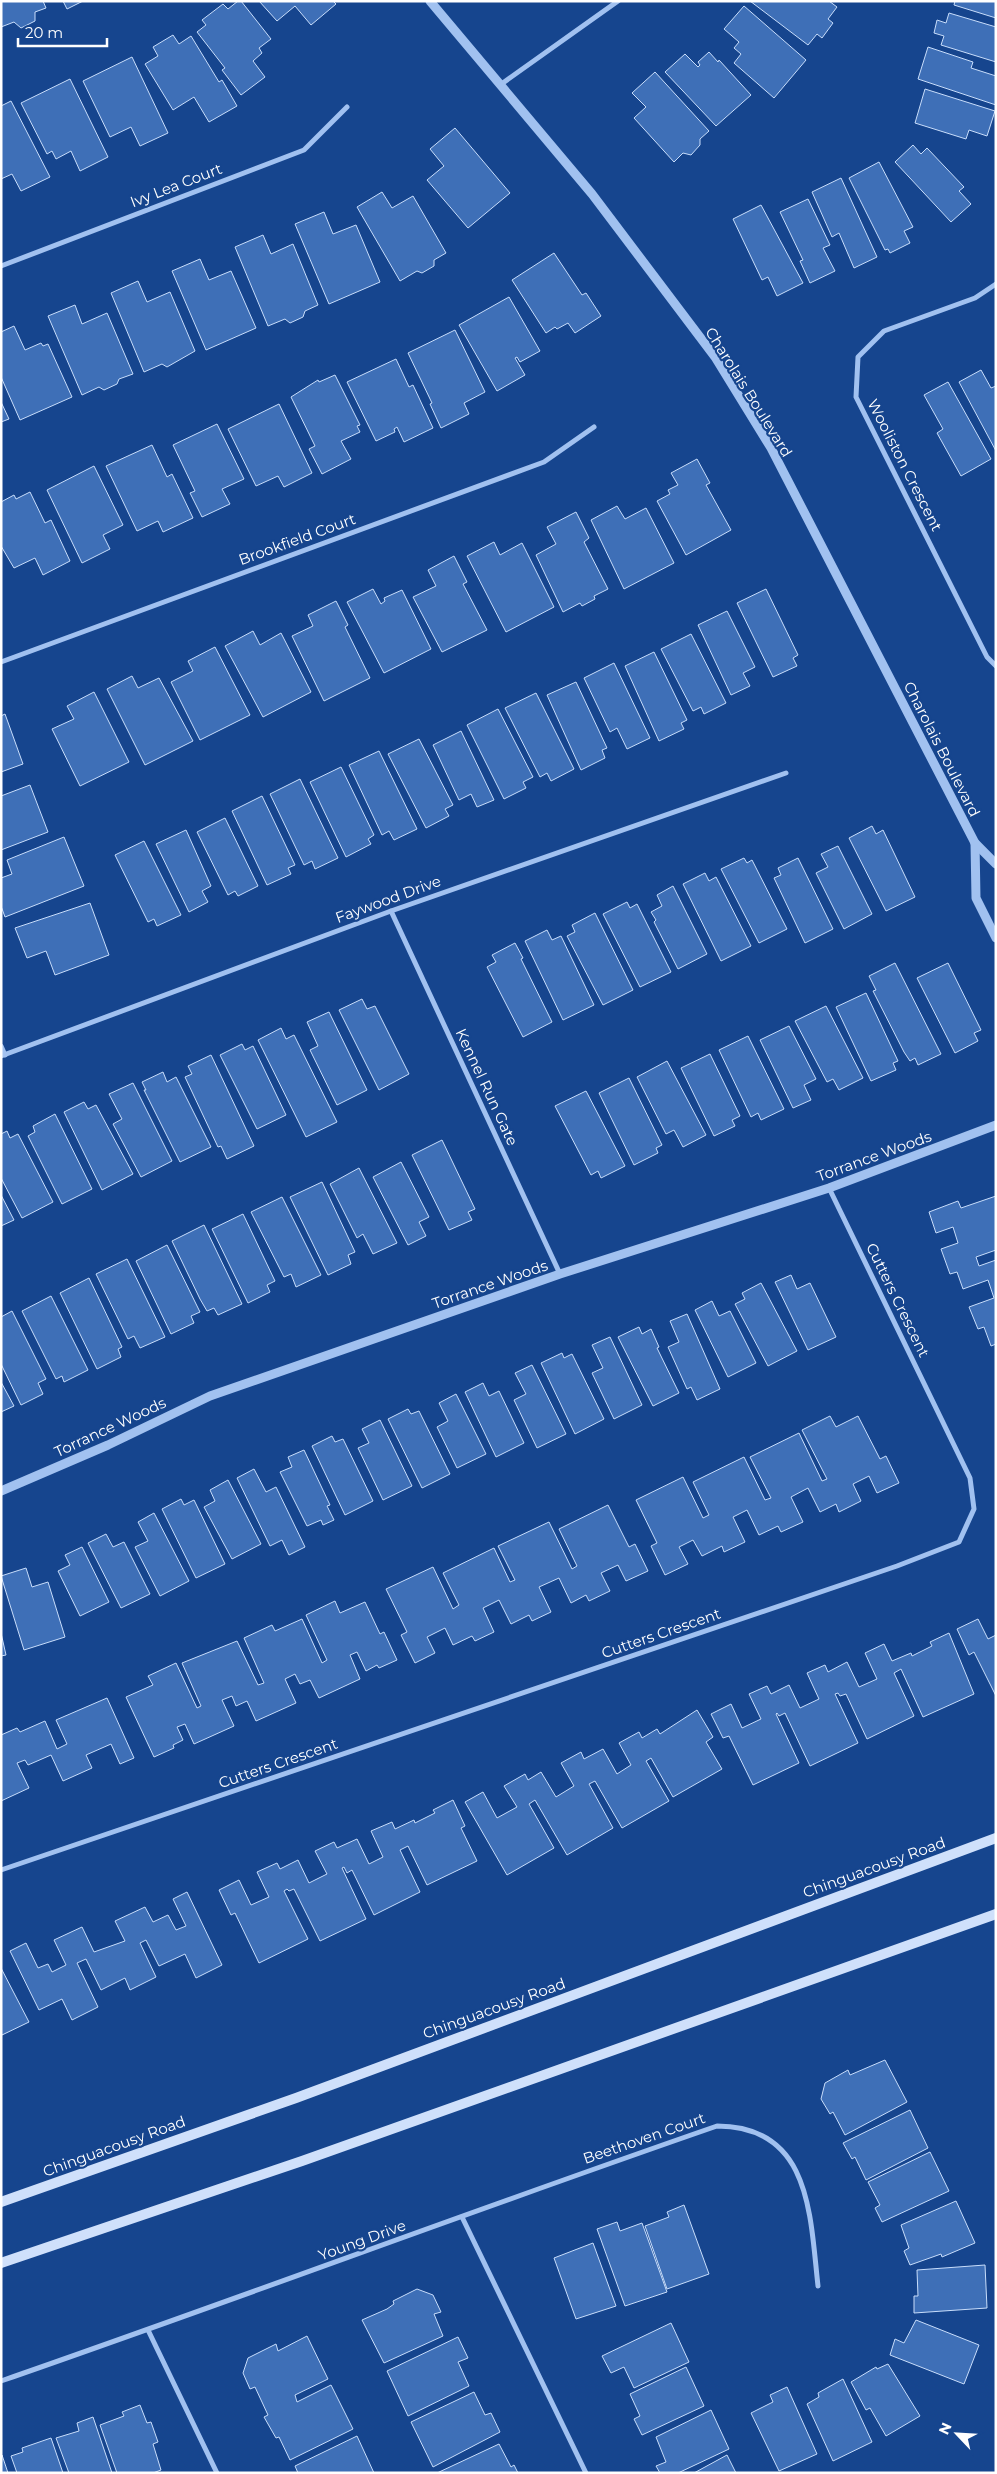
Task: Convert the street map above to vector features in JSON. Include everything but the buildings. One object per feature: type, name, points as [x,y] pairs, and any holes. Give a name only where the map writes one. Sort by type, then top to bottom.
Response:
[{"type":"main road","name":"Chinguacousy Road","points":[[1,2202],[296,2098],[996,1838]]},
{"type":"main road","points":[[1,2263],[302,2161],[489,2093],[734,2009],[996,1914]]},
{"type":"street","name":"Charolais Boulevard","points":[[430,1],[592,194],[715,357],[770,448],[975,843],[996,864]]},
{"type":"street","points":[[500,85],[618,1]]},
{"type":"street","name":"Ivy Lea Court","points":[[1,266],[304,150],[347,107]]},
{"type":"street","name":"Wooliston Crescent","points":[[996,284],[976,298],[884,331],[858,357],[856,396],[987,657],[996,666]]},
{"type":"street","name":"Brookfield Court","points":[[1,662],[544,462],[594,427]]},
{"type":"street","name":"Faywood Drive","points":[[3,1055],[391,911],[786,773]]},
{"type":"street","name":"Charolais Boulevard","points":[[975,843],[976,898],[996,938]]},
{"type":"street","name":"Kennel Run Gate","points":[[391,911],[560,1274]]},
{"type":"street","points":[[1,1046],[3,1055]]},
{"type":"street","name":"Torrance Woods","points":[[1,1491],[210,1396],[560,1274],[829,1188],[996,1125]]},
{"type":"street","name":"Cutters Crescent","points":[[1,1870],[897,1566],[959,1542],[974,1509],[970,1478],[829,1188]]},
{"type":"street","name":"Beethoven Court","points":[[462,2217],[543,2186],[717,2126],[736,2126],[754,2130],[777,2145],[792,2165],[808,2201],[818,2286]]},
{"type":"street","points":[[462,2217],[586,2473]]},
{"type":"street","name":"Young Drive","points":[[1,2381],[462,2217]]},
{"type":"street","points":[[148,2330],[217,2473]]}]
